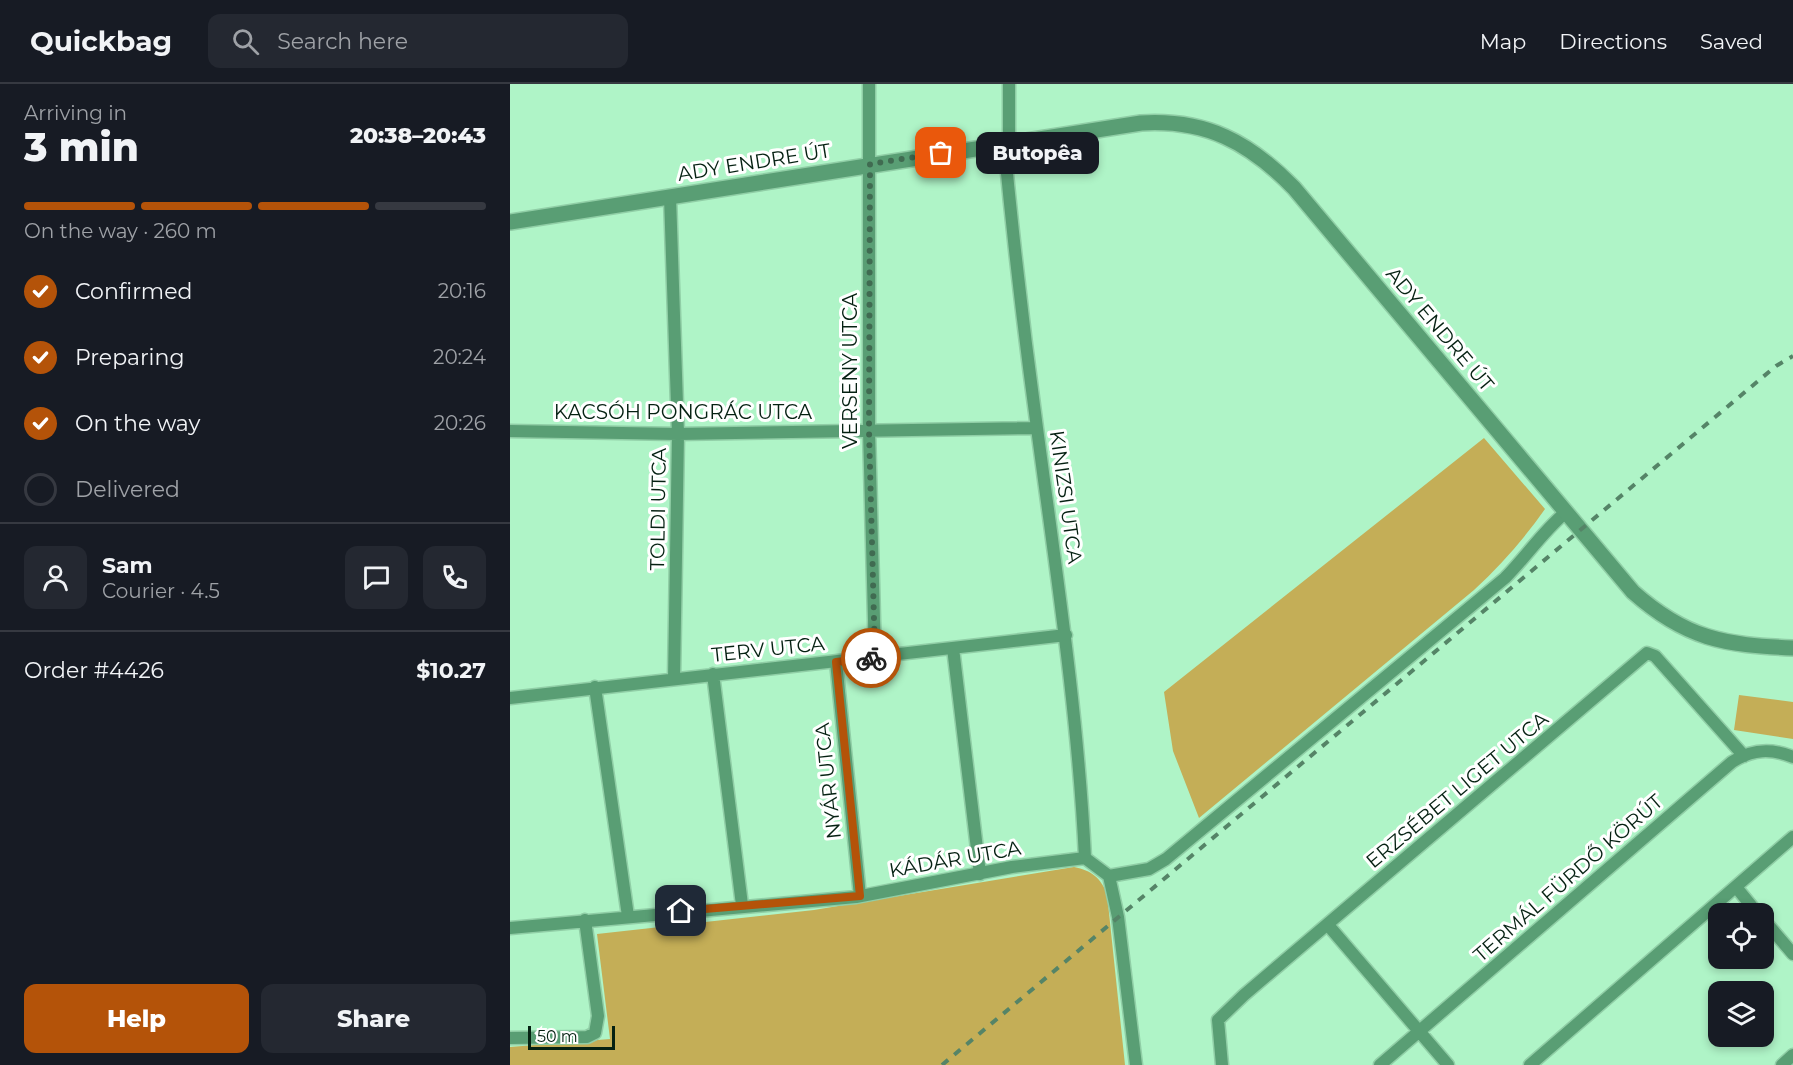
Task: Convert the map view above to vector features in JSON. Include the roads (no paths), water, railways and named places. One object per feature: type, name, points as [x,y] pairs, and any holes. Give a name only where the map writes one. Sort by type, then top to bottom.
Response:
[{"type":"street","name":"VERSENY UTCA","points":[[869,84],[869,430],[875,657]]},
{"type":"street","name":"KINIZSI UTCA","points":[[1009,84],[1010,142],[1037,428],[1066,634],[1082,797],[1085,858]]},
{"type":"street","name":"ADY ENDRE ÚT","points":[[510,222],[1141,123],[1189,124],[1222,134],[1248,148],[1294,188],[1633,592],[1664,617],[1708,639],[1756,646],[1793,648]]},
{"type":"street","name":"TOLDI UTCA","points":[[670,197],[678,434],[674,679]]},
{"type":"street","name":"KACSÓH PONGRÁC UTCA","points":[[510,431],[678,434],[1037,428]]},
{"type":"street","points":[[1109,876],[1149,869],[1166,859],[1505,578],[1554,522],[1566,512]]},
{"type":"street","name":"TERV UTCA","points":[[510,698],[1066,634]]},
{"type":"street","points":[[953,648],[980,874]]},
{"type":"street","name":"ERZSÉBET LIGET UTCA","points":[[1222,1065],[1218,1020],[1252,987],[1647,653],[1655,656],[1744,756]]},
{"type":"street","name":"NYÁR UTCA","points":[[836,662],[860,896]]},
{"type":"street","points":[[713,674],[742,905]]},
{"type":"street","points":[[595,687],[628,916]]},
{"type":"street","name":"TERMÁL FÜRDŐ KÖRÚT","points":[[1380,1065],[1732,762],[1766,750],[1793,757]]},
{"type":"street","points":[[1530,1065],[1793,837]]},
{"type":"street","points":[[1085,858],[1109,876],[1118,917],[1136,1065]]},
{"type":"street","name":"KÁDÁR UTCA","points":[[510,928],[860,896],[1085,858]]},
{"type":"street","points":[[1736,887],[1749,903]]},
{"type":"street","points":[[510,1038],[587,1037],[595,1033],[598,1016],[585,920]]},
{"type":"street","points":[[1328,925],[1448,1065]]},
{"type":"street","points":[[1774,932],[1793,954]]},
{"type":"street","points":[[1782,1065],[1793,1055]]},
{"type":"railway","points":[[942,1065],[1776,366],[1793,356]]},
{"type":"place","name":"Butopêa","points":[[941,153]]}]
